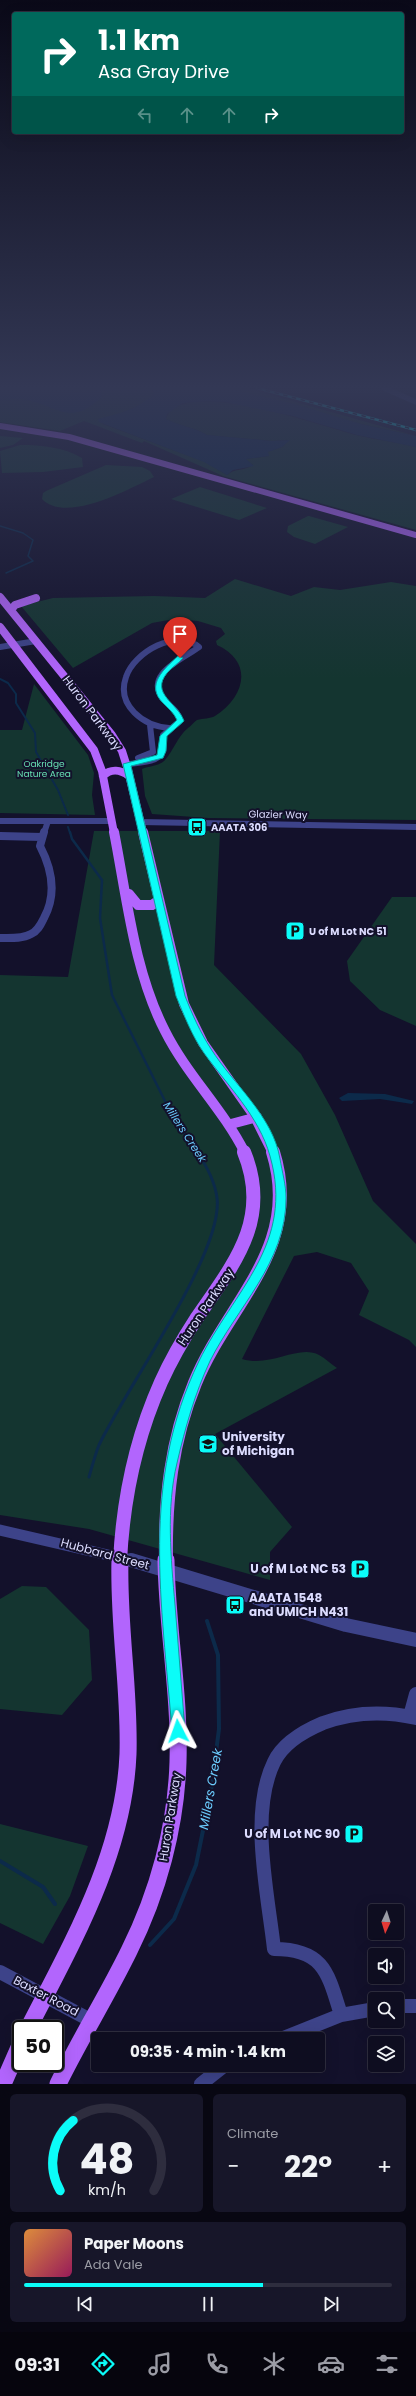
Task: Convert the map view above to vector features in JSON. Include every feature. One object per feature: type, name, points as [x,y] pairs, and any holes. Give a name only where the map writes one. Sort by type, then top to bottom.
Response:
[{"type":"main road","points":[[242,485],[416,534]]},
{"type":"main road","points":[[11,610],[14,605],[36,598]]},
{"type":"main road","name":"Huron Parkway","points":[[2,601],[11,610],[112,735],[126,762],[177,985],[188,1016],[212,1059],[257,1117],[270,1142],[278,1169],[281,1198],[278,1227],[261,1271],[215,1343],[196,1380],[185,1410],[168,1482],[165,1525],[166,1570],[178,1731],[174,1806],[162,1866],[144,1919],[131,1948],[58,2084]]},
{"type":"main road","name":"Huron Parkway","points":[[0,627],[89,741],[99,761],[142,972],[159,1021],[176,1052],[231,1124],[244,1148],[252,1172],[254,1202],[250,1228],[234,1268],[185,1336],[151,1406],[131,1477],[120,1557],[119,1603],[128,1747],[122,1801],[115,1837],[100,1884],[33,2020]]},
{"type":"main road","points":[[103,776],[107,772],[114,770],[121,771],[129,776]]},
{"type":"main road","points":[[125,886],[135,904],[148,906],[158,901]]},
{"type":"main road","points":[[231,1124],[257,1117]]},
{"type":"main road","points":[[3,2084],[12,2064]]},
{"type":"street","points":[[126,762],[148,761],[160,756],[163,751],[163,736],[169,728],[178,723],[181,718],[161,697],[159,682],[172,664],[199,647],[196,642],[191,640],[173,640],[150,651],[134,663],[125,677],[123,693],[127,704],[141,720],[150,725],[169,728]]},
{"type":"street","points":[[0,647],[36,641]]},
{"type":"street","points":[[126,762],[144,757],[152,752],[150,725]]},
{"type":"street","points":[[0,821],[112,821]]},
{"type":"street","points":[[0,938],[20,937],[37,931],[49,910],[53,899],[53,889],[46,856],[40,846],[48,821]]},
{"type":"street","name":"Glazier Way","points":[[139,822],[416,827]]},
{"type":"street","points":[[0,836],[42,837]]},
{"type":"street","name":"Hubbard Street","points":[[0,1530],[120,1557],[312,1616],[390,1636],[416,1640]]},
{"type":"street","points":[[341,2015],[328,1973],[311,1954],[292,1947],[274,1949],[264,1855],[263,1812],[265,1785],[274,1761],[291,1740],[317,1725],[347,1714],[378,1713],[413,1717],[416,1694]]},
{"type":"street","name":"Baxter Road","points":[[0,1972],[92,2021]]},
{"type":"street","points":[[404,2006],[416,2006]]},
{"type":"street","points":[[298,2032],[341,2015],[368,2010]]},
{"type":"street","points":[[201,2084],[217,2072]]},
{"type":"green space","points":[[59,485],[137,485],[98,502],[66,508],[53,506],[42,499],[43,493]]},
{"type":"green space","points":[[256,485],[416,485],[416,530]]},
{"type":"green space","points":[[200,487],[267,508],[239,520],[171,499]]},
{"type":"green space","points":[[308,516],[348,527],[315,544],[294,537],[287,532],[288,526]]},
{"type":"green space","points":[[235,579],[291,596],[314,587],[340,590],[391,582],[416,586],[416,820],[208,818],[152,814],[145,796],[142,769],[163,762],[184,732],[197,720],[215,716],[225,708],[239,690],[241,670],[237,661],[229,652],[217,645],[216,641],[225,634],[221,628],[198,621],[174,619],[152,623],[73,668],[21,606],[53,598],[154,596],[205,598]]},
{"type":"green space","name":"Oakridge Nature Area","points":[[34,684],[88,755],[94,773],[92,795],[95,815],[0,813],[0,730],[22,730]]},
{"type":"green space","points":[[94,831],[220,831],[214,965],[301,1054],[335,1115],[373,1201],[416,1244],[416,1347],[409,1340],[359,1315],[369,1291],[351,1263],[317,1252],[294,1256],[242,1359],[263,1361],[302,1352],[311,1352],[321,1356],[337,1368],[215,1434],[292,1527],[270,1552],[270,1580],[89,1529],[0,1515],[0,975],[68,977]]},
{"type":"green space","points":[[392,897],[416,897],[416,1026],[380,1010],[350,981],[347,961]]},
{"type":"green space","points":[[22,1586],[46,1587],[89,1630],[92,1680],[62,1715],[0,1709],[0,1599]]},
{"type":"green space","points":[[0,1824],[88,1846],[70,1896],[43,1944],[0,1923]]},
{"type":"water","points":[[348,1093],[385,1094],[414,1101],[412,1104],[380,1099],[342,1101],[339,1098]]},
{"type":"waterway","name":"Millers Creek","points":[[0,526],[23,533],[33,540],[28,556],[33,561],[6,573]]},
{"type":"waterway","name":"Millers Creek","points":[[0,679],[8,683],[16,694],[16,703],[35,733],[36,752],[58,790],[68,815]]},
{"type":"waterway","name":"Millers Creek","points":[[68,827],[70,833]]},
{"type":"waterway","name":"Millers Creek","points":[[70,832],[72,839],[102,880],[100,918],[112,995],[173,1117],[198,1153]]},
{"type":"waterway","name":"Millers Creek","points":[[89,1477],[99,1445],[190,1285],[205,1252],[215,1222],[217,1198],[214,1186],[210,1174],[197,1152]]},
{"type":"waterway","name":"Millers Creek","points":[[150,1945],[174,1919],[196,1865],[211,1791],[219,1729],[218,1655],[207,1621]]},
{"type":"waterway","name":"Millers Creek","points":[[0,1861],[43,1887],[55,1904]]},
{"type":"place","name":"AAATA 306","points":[[197,827]]},
{"type":"place","name":"U of M Lot NC 51","points":[[295,931]]},
{"type":"place","name":"University of Michigan","points":[[208,1444]]},
{"type":"place","name":"U of M Lot NC 53","points":[[360,1569]]},
{"type":"place","name":"AAATA 1548 and UMICH N431","points":[[235,1605]]},
{"type":"place","name":"U of M Lot NC 90","points":[[354,1834]]},
{"type":"route","points":[[178,1731],[166,1588],[165,1556],[165,1525],[170,1465],[190,1394],[204,1362],[222,1329],[253,1285],[268,1258],[278,1227],[281,1198],[275,1156],[264,1130],[249,1105],[212,1059],[188,1016],[174,975],[127,764],[148,761],[156,759],[160,756],[163,751],[163,736],[167,730],[180,721],[181,718],[168,706],[159,694],[158,687],[163,673],[180,658]]}]
